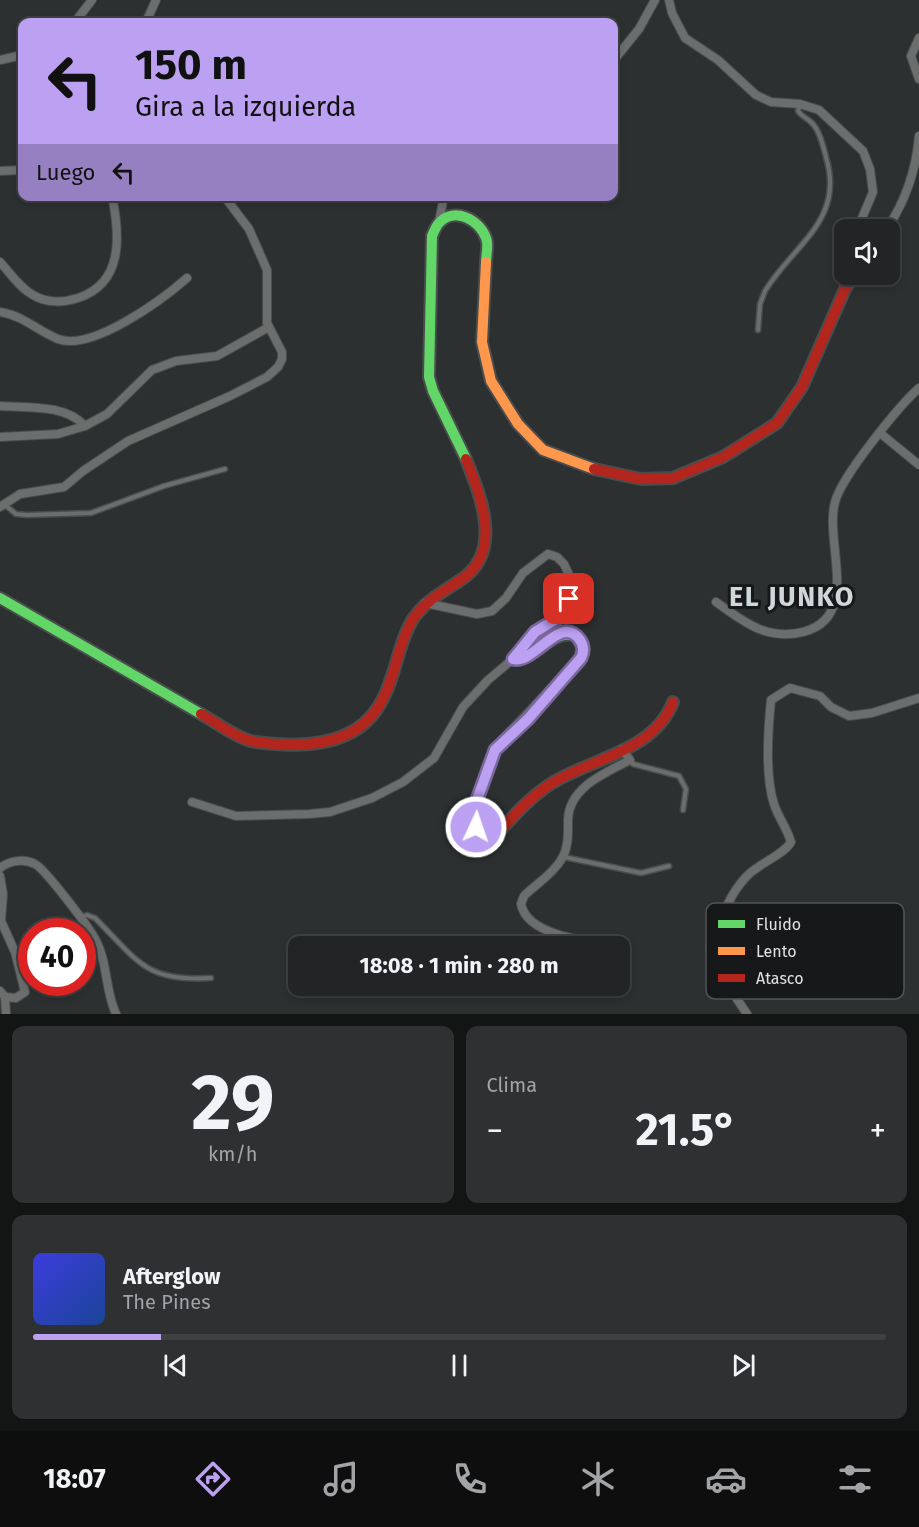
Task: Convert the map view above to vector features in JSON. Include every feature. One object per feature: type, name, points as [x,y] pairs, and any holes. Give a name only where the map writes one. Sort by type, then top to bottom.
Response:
[{"type":"street","points":[[78,18],[92,0]]},
{"type":"street","points":[[148,18],[156,0]]},
{"type":"street","points":[[618,55],[639,29],[655,0]]},
{"type":"street","points":[[669,0],[672,14],[685,38],[718,60],[756,95],[771,102],[800,104],[819,110],[863,151],[870,169],[873,192],[862,219]]},
{"type":"street","points":[[919,38],[911,57],[919,79]]},
{"type":"street","points":[[0,60],[18,56]]},
{"type":"street","points":[[893,219],[903,205],[918,153],[919,136]]},
{"type":"street","points":[[0,171],[18,170]]},
{"type":"street","points":[[0,262],[22,287],[39,298],[64,301],[89,294],[104,283],[116,257],[118,243],[112,201]]},
{"type":"street","points":[[2,505],[20,494],[64,487],[83,471],[128,441],[267,377],[282,359],[269,327],[265,308],[267,270],[249,229],[228,201]]},
{"type":"street","points":[[0,598],[246,740],[282,746],[327,744],[357,731],[378,707],[389,687],[407,626],[425,603],[473,573],[483,556],[486,544],[484,514],[461,448],[430,382],[432,236],[439,222],[443,201]]},
{"type":"street","points":[[439,222],[450,217],[464,216],[477,223],[488,239],[482,342],[491,381],[518,424],[543,450],[588,468],[641,478],[673,478],[723,457],[777,423],[802,387],[848,285]]},
{"type":"street","points":[[0,312],[18,316],[57,339],[82,341],[101,335],[172,291],[187,278]]},
{"type":"street","points":[[845,285],[845,289]]},
{"type":"street","points":[[0,437],[58,434],[85,426],[107,414],[144,376],[160,366],[218,356],[269,327]]},
{"type":"street","points":[[716,602],[754,629],[765,632],[786,634],[802,632],[826,620],[835,603],[837,570],[835,503],[842,487],[880,433],[919,388]]},
{"type":"street","points":[[0,406],[53,410],[76,415],[85,426]]},
{"type":"street","points":[[880,433],[919,465]]},
{"type":"street","points":[[192,802],[236,816],[330,812],[372,798],[403,782],[434,758],[464,707],[488,680],[513,659],[535,632],[558,618],[569,599],[570,577],[564,564],[557,557],[548,554],[523,573],[506,598],[492,610],[477,614],[425,603]]},
{"type":"street","points":[[513,659],[526,658],[546,641],[562,633],[575,635],[583,645],[583,654],[579,662],[495,750],[474,808],[476,830],[480,837],[489,839],[495,836],[551,783],[644,738],[665,721],[673,702]]},
{"type":"street","points":[[728,903],[747,876],[769,858],[787,849],[791,842],[788,831],[774,805],[770,788],[771,700],[790,688],[820,696],[831,707],[849,716],[872,713],[919,698]]},
{"type":"street","points":[[560,936],[554,935],[524,913],[521,904],[524,896],[563,857],[567,843],[568,815],[575,799],[590,782],[630,760],[622,749]]},
{"type":"street","points":[[0,868],[7,863],[23,861],[35,864],[80,918]]},
{"type":"street","points":[[0,876],[3,894],[1,921],[15,952],[25,992],[16,998],[3,994],[6,1014]]},
{"type":"street","points":[[96,943],[116,1014]]},
{"type":"street","points":[[737,999],[747,1014]]},
{"type":"lane","points":[[758,330],[760,304],[765,291],[823,215],[831,195],[831,175],[821,140],[812,123],[798,111],[800,104]]},
{"type":"lane","points":[[2,505],[16,513],[27,515],[91,513],[164,486],[225,469]]},
{"type":"lane","points":[[630,760],[633,764],[679,776],[686,789],[682,810]]},
{"type":"lane","points":[[563,857],[641,873],[669,866]]},
{"type":"lane","points":[[80,918],[87,915],[95,918]]},
{"type":"lane","points":[[96,919],[139,962],[158,974],[180,979],[211,978]]},
{"type":"traffic: fast","points":[[466,459],[433,391],[429,377],[432,236],[438,224],[452,216],[466,217],[472,221],[483,231],[487,240],[486,262]]},
{"type":"traffic: fast","points":[[0,598],[201,714]]},
{"type":"traffic: fast","points":[[478,832],[474,808],[495,750],[579,662],[583,647],[575,635],[566,635],[558,637],[530,655],[513,659]]},
{"type":"traffic: slow","points":[[486,262],[482,342],[491,381],[518,424],[543,450],[594,469]]},
{"type":"traffic: jam","points":[[594,469],[641,479],[673,478],[723,457],[777,423],[802,387],[848,285]]},
{"type":"traffic: jam","points":[[201,714],[248,740],[291,745],[335,739],[348,734],[371,716],[380,704],[390,683],[403,640],[413,619],[429,601],[462,579],[475,567],[482,554],[485,523],[482,506],[466,459]]},
{"type":"traffic: jam","points":[[478,832],[483,838],[495,836],[541,790],[565,776],[636,744],[664,719],[673,702]]},
{"type":"district","name":"EL JUNKO","points":[[792,597]]},
{"type":"route","points":[[476,827],[474,808],[480,785],[495,750],[528,719],[583,654],[583,645],[578,637],[566,632],[546,641],[526,658],[513,659],[535,632],[558,618],[569,599]]}]
